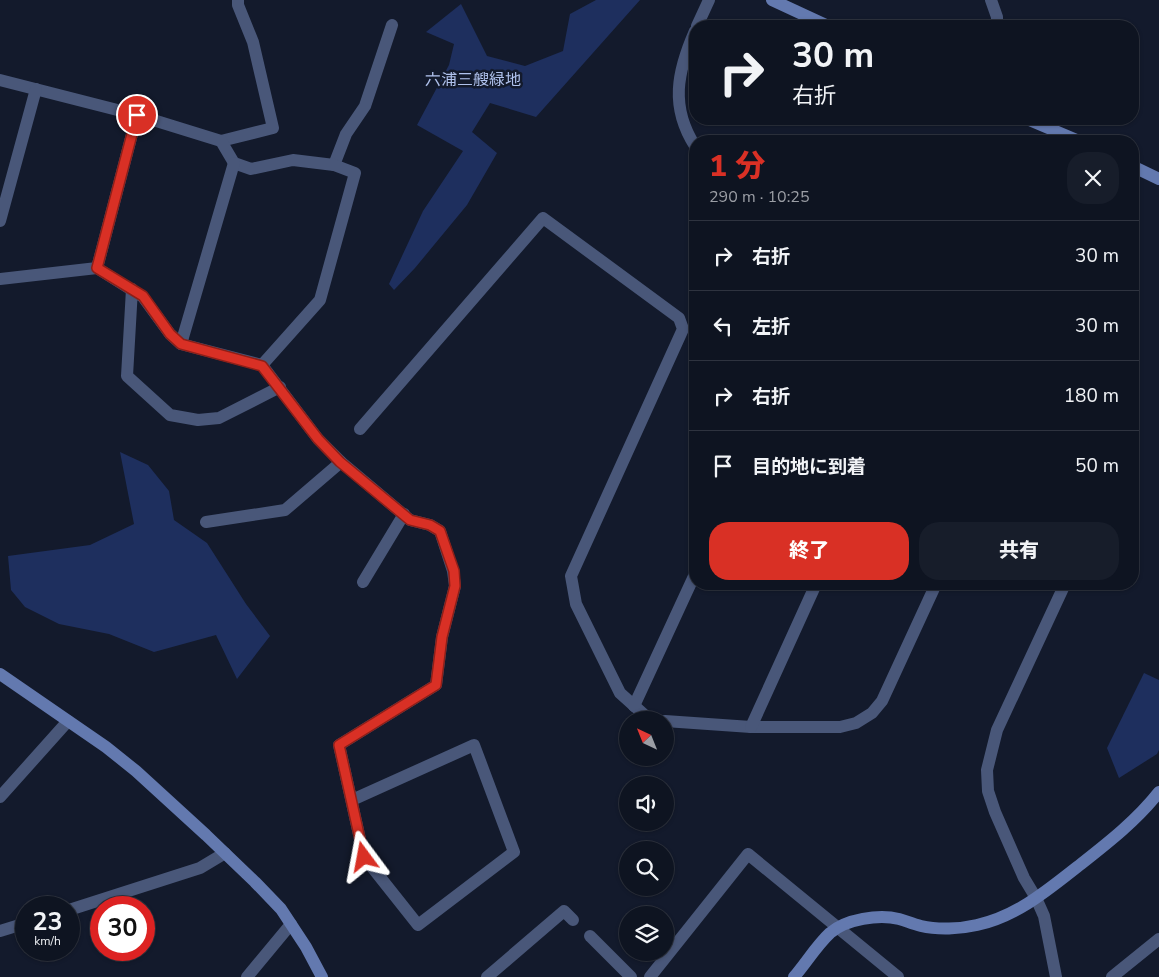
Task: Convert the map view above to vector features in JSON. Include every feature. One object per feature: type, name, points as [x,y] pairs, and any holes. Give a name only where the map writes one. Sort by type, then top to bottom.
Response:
[{"type":"street","points":[[0,80],[137,115],[221,141],[273,128],[253,42],[238,5],[238,0]]},
{"type":"street","points":[[700,20],[709,0]]},
{"type":"street","points":[[772,0],[815,20]]},
{"type":"street","points":[[991,0],[998,20]]},
{"type":"street","points":[[334,165],[346,134],[365,106],[392,25]]},
{"type":"street","points":[[689,44],[680,72],[678,93],[681,118],[690,135]]},
{"type":"street","points":[[0,221],[36,89]]},
{"type":"street","points":[[97,268],[137,115]]},
{"type":"street","points":[[1041,125],[1065,135]]},
{"type":"street","points":[[221,141],[234,163],[251,169],[293,160],[334,165],[356,173],[320,300],[262,366]]},
{"type":"street","points":[[181,344],[234,163]]},
{"type":"street","points":[[1139,169],[1159,179]]},
{"type":"street","points":[[360,429],[543,218],[679,318],[682,329],[571,576],[576,604],[620,694],[640,711]]},
{"type":"street","points":[[0,279],[97,268],[143,296],[170,334],[181,344],[262,366],[318,439],[340,462],[410,520],[430,525],[440,531],[454,571],[455,586],[442,637],[436,685],[339,745],[364,857],[418,926],[514,852],[474,745],[352,800]]},
{"type":"street","points":[[132,289],[127,376],[170,415],[198,420],[219,418],[280,387]]},
{"type":"street","points":[[206,522],[285,510],[340,462]]},
{"type":"street","points":[[362,582],[404,514]]},
{"type":"street","points":[[634,706],[689,587]]},
{"type":"street","points":[[751,727],[813,590]]},
{"type":"street","points":[[674,723],[751,727],[840,728],[856,723],[872,713],[882,702],[933,590]]},
{"type":"street","points":[[1056,977],[1044,916],[1024,878],[995,812],[988,791],[987,770],[997,730],[1061,590]]},
{"type":"street","points":[[0,674],[136,771],[225,853],[269,896],[291,924],[322,977]]},
{"type":"street","points":[[0,797],[68,721]]},
{"type":"street","points":[[794,977],[830,934],[838,928],[862,919],[888,917],[932,928],[976,925],[1018,910],[1121,832],[1149,805],[1159,792]]},
{"type":"street","points":[[80,906],[200,868],[225,853]]},
{"type":"street","points":[[650,977],[748,854],[898,977]]},
{"type":"street","points":[[487,977],[564,911],[573,920]]},
{"type":"street","points":[[247,977],[291,924]]},
{"type":"street","points":[[0,931],[15,926]]},
{"type":"street","points":[[590,936],[631,977]]},
{"type":"street","points":[[1112,977],[1159,938]]},
{"type":"green space","name":"六浦三艘緑地","points":[[596,0],[640,0],[536,117],[490,103],[472,132],[497,153],[467,205],[415,268],[394,290],[389,284],[423,211],[463,151],[417,125],[449,65],[454,44],[426,32],[461,4],[487,56],[525,66],[563,51],[570,14]]},
{"type":"green space","points":[[120,452],[148,465],[169,491],[174,520],[207,543],[246,604],[270,636],[237,679],[216,635],[154,652],[109,634],[59,624],[25,607],[11,590],[8,556],[90,545],[134,524]]},
{"type":"green space","points":[[1144,673],[1159,680],[1159,750],[1157,754],[1119,778],[1107,748]]},
{"type":"route","points":[[137,115],[97,268],[143,296],[170,334],[181,344],[262,366],[318,439],[340,462],[410,520],[430,525],[440,531],[454,571],[455,586],[442,637],[436,685],[339,745],[364,857]]}]
